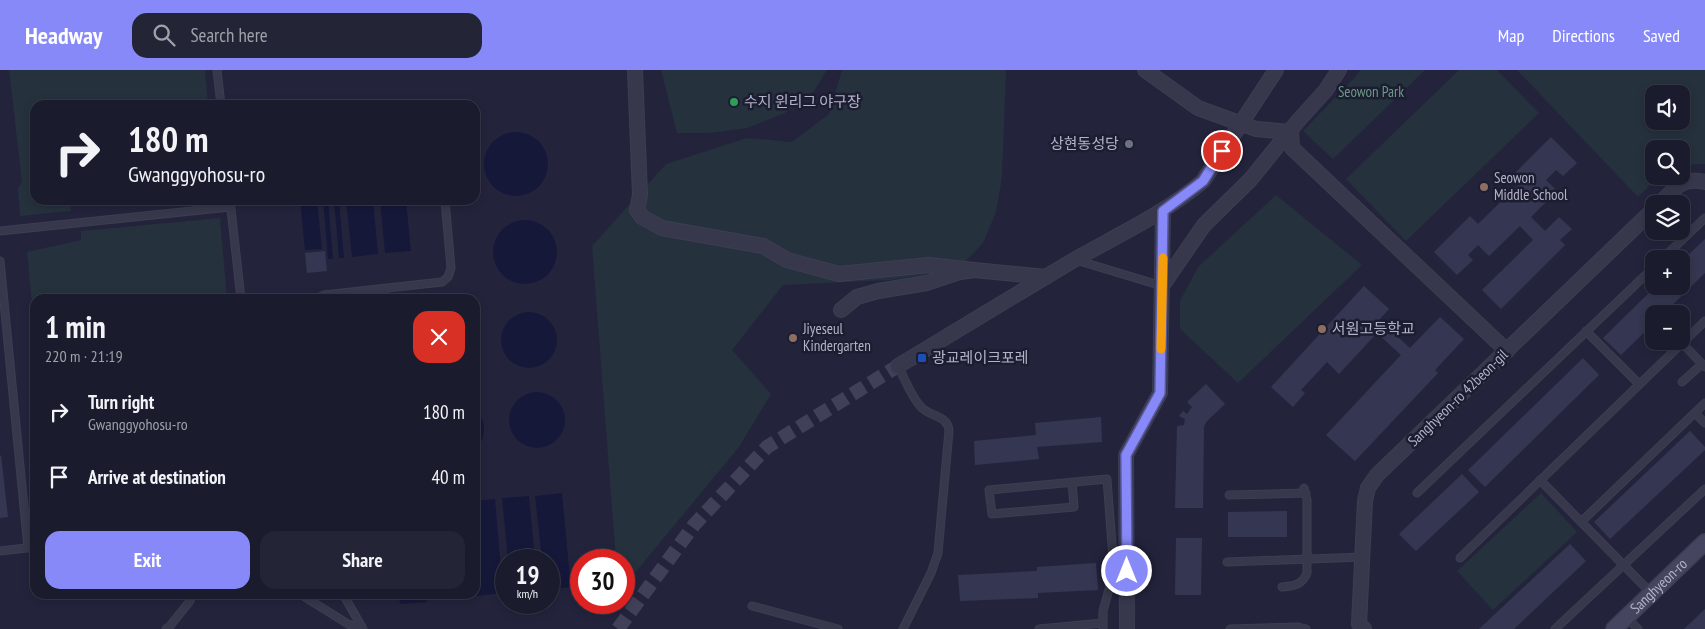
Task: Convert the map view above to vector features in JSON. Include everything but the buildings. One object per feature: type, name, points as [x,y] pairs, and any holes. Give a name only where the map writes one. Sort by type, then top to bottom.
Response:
[{"type":"street","points":[[635,70],[640,195],[638,210],[642,217],[662,228],[763,246],[787,260],[840,274],[929,265],[1046,277]]},
{"type":"street","points":[[1145,70],[1198,108],[1256,129],[1291,132]]},
{"type":"street","points":[[898,366],[1076,259],[1163,211],[1203,181],[1276,70]]},
{"type":"street","points":[[1162,286],[1204,225],[1250,180],[1326,90],[1339,70]]},
{"type":"street","points":[[1291,132],[1292,148],[1507,351]]},
{"type":"street","points":[[1669,195],[1681,183],[1694,180],[1705,182]]},
{"type":"street","points":[[1127,629],[1126,455],[1160,393],[1163,211]]},
{"type":"street","name":"Sanghyeon-ro 42beon-gil","points":[[1364,629],[1359,624],[1365,501],[1368,488],[1377,475],[1645,218]]},
{"type":"street","points":[[841,310],[857,297],[878,291],[926,283],[960,272],[974,270]]},
{"type":"street","name":"Sanghyeon-ro","points":[[1614,629],[1705,542]]},
{"type":"lane","points":[[217,70],[220,100]]},
{"type":"lane","points":[[0,231],[214,205]]},
{"type":"lane","points":[[230,205],[240,294]]},
{"type":"lane","points":[[334,294],[442,282],[448,277],[451,268],[445,205]]},
{"type":"lane","points":[[1671,250],[1705,218]]},
{"type":"lane","points":[[1076,259],[1162,286]]},
{"type":"lane","points":[[0,261],[30,530]]},
{"type":"lane","points":[[1417,493],[1645,275]]},
{"type":"lane","points":[[384,289],[384,294]]},
{"type":"lane","points":[[1690,335],[1705,321]]},
{"type":"lane","points":[[1586,331],[1638,384]]},
{"type":"lane","points":[[1460,558],[1674,350]]},
{"type":"lane","points":[[1682,382],[1703,365],[1689,350]]},
{"type":"lane","points":[[898,366],[921,407],[944,420],[949,425],[938,552],[931,573],[903,629]]},
{"type":"lane","points":[[1581,522],[1705,403]]},
{"type":"lane","points":[[1695,413],[1705,423]]},
{"type":"lane","points":[[1039,629],[1103,626],[1103,610],[1114,571],[1107,479],[1072,482],[989,490],[992,514],[1074,507],[1072,482]]},
{"type":"lane","points":[[1540,480],[1651,593]]},
{"type":"lane","points":[[1555,629],[1705,489]]},
{"type":"lane","points":[[1229,495],[1305,490],[1307,559],[1305,578],[1299,584],[1282,587]]},
{"type":"lane","points":[[0,551],[30,548]]},
{"type":"lane","points":[[1227,562],[1362,557]]},
{"type":"lane","points":[[166,629],[191,599]]},
{"type":"lane","points":[[308,599],[348,624],[361,629]]},
{"type":"lane","points":[[346,599],[361,629]]},
{"type":"lane","points":[[752,606],[838,629]]},
{"type":"lane","points":[[1626,617],[1638,629]]},
{"type":"lane","points":[[1230,629],[1298,627],[1306,629]]},
{"type":"green space","points":[[9,70],[205,70],[208,100],[30,100],[30,205],[70,205],[71,211],[20,216],[18,189],[22,181]]},
{"type":"green space","name":"수지 윈리그 야구장","points":[[661,70],[827,70],[814,91],[785,113],[747,128],[710,133],[677,133]]},
{"type":"green space","points":[[842,70],[1006,70],[1002,177],[996,212],[983,243],[963,264],[931,274],[890,280],[783,285],[732,350],[771,394],[739,447],[635,573],[635,549],[615,549],[592,246],[666,164],[747,138],[792,142],[829,114]]},
{"type":"green space","name":"Seowon Park","points":[[1360,70],[1425,70],[1333,159],[1303,131]]},
{"type":"green space","points":[[1459,70],[1497,70],[1539,113],[1406,241],[1346,179]]},
{"type":"green space","points":[[1517,70],[1705,70],[1705,164],[1690,165],[1690,140],[1645,140],[1645,185],[1650,185],[1638,197]]},
{"type":"green space","points":[[1276,195],[1362,265],[1238,383],[1180,329],[1180,301],[1198,267]]},
{"type":"green space","points":[[220,218],[227,294],[31,294],[27,252],[81,240],[81,231]]},
{"type":"green space","points":[[1541,493],[1577,532],[1493,610],[1457,571]]},
{"type":"shaded area","points":[[510,132],[522,132],[539,141],[546,152],[548,164],[546,176],[539,187],[522,196],[510,196],[498,191],[489,182],[484,170],[484,158],[489,146],[498,137]]},
{"type":"shaded area","points":[[300,205],[318,205],[322,249],[305,250]]},
{"type":"shaded area","points":[[323,205],[328,205],[333,259],[328,259]]},
{"type":"shaded area","points":[[334,205],[339,205],[344,258],[339,258]]},
{"type":"shaded area","points":[[347,205],[373,205],[378,254],[352,257]]},
{"type":"shaded area","points":[[380,205],[406,205],[411,251],[385,253]]},
{"type":"shaded area","points":[[519,220],[531,220],[548,229],[555,240],[557,252],[555,264],[548,275],[531,284],[519,284],[507,279],[498,270],[493,258],[493,246],[498,234],[507,225]]},
{"type":"shaded area","points":[[524,312],[534,312],[549,320],[555,329],[557,340],[555,351],[549,360],[534,368],[524,368],[513,363],[506,356],[501,345],[501,335],[506,324],[513,317]]},
{"type":"shaded area","points":[[532,392],[542,392],[557,400],[563,409],[565,420],[563,431],[557,440],[542,448],[532,448],[521,443],[514,436],[509,425],[509,415],[514,404],[521,397]]},
{"type":"shaded area","points":[[480,415],[484,429],[480,444]]},
{"type":"shaded area","points":[[562,493],[570,587],[560,588],[560,549],[541,549],[535,496]]},
{"type":"shaded area","points":[[529,496],[534,549],[507,549],[502,498]]},
{"type":"shaded area","points":[[495,499],[499,549],[495,549],[495,594],[480,596],[480,500]]},
{"type":"shaded area","points":[[400,599],[427,599],[427,602],[400,604]]},
{"type":"tunnel","points":[[618,629],[694,525],[767,447],[898,366]]},
{"type":"slow traffic","points":[[1161,349],[1163,258]]},
{"type":"place","name":"수지 윈리그 야구장","points":[[734,102]]},
{"type":"place","name":"상현동성당","points":[[1129,144]]},
{"type":"place","name":"Seowon Middle School","points":[[1484,187]]},
{"type":"place","name":"서원고등학교","points":[[1322,329]]},
{"type":"place","name":"Jiyeseul Kindergarten","points":[[793,338]]},
{"type":"place","name":"광교레이크포레","points":[[922,358]]},
{"type":"route","points":[[1127,571],[1126,455],[1160,393],[1163,211],[1203,181],[1222,151]]}]
